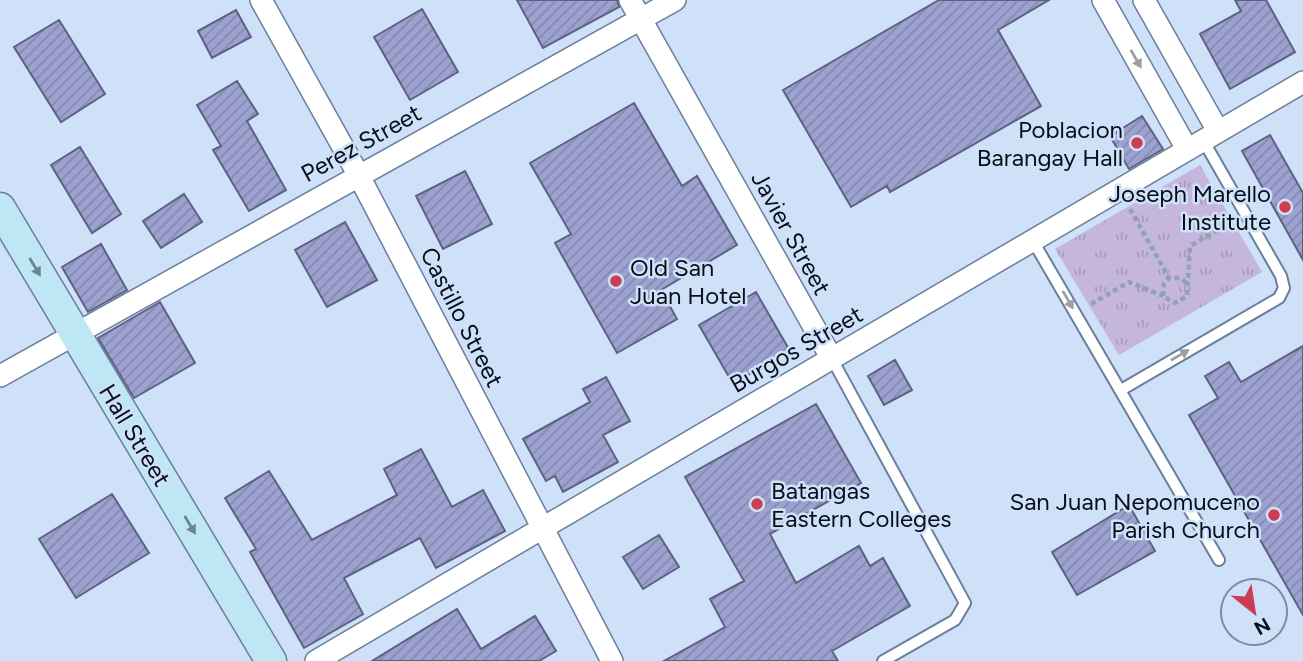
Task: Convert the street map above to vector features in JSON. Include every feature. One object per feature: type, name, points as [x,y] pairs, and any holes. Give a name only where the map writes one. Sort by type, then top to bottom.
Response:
[{"type":"main road","name":"Hall Street","points":[[0,208],[271,661]]},
{"type":"street","name":"Castillo Street","points":[[261,0],[358,174],[612,661]]},
{"type":"street","name":"Javier Street","points":[[630,0],[832,359]]},
{"type":"street","name":"Perez Street","points":[[0,376],[674,0]]},
{"type":"street","points":[[1103,0],[1203,140]]},
{"type":"street","points":[[1144,0],[1203,140]]},
{"type":"street","name":"Burgos Street","points":[[316,661],[1303,82]]},
{"type":"lane","points":[[1121,390],[1279,298],[1284,288],[1281,276],[1203,140]]},
{"type":"lane","points":[[1033,241],[1219,560]]},
{"type":"lane","name":"Javier Street","points":[[832,359],[965,603],[955,620],[883,661]]},
{"type":"path","points":[[1119,190],[1169,278]]},
{"type":"path","points":[[1075,313],[1129,282],[1163,296],[1168,301],[1182,301],[1187,296],[1190,246],[1246,214]]},
{"type":"path","points":[[1163,296],[1164,283],[1169,278],[1181,278],[1186,282]]},
{"type":"green space","points":[[1200,165],[1262,272],[1119,355],[1055,249]]},
{"type":"building","points":[[517,0],[617,0],[619,7],[543,48]]},
{"type":"building","points":[[939,0],[1049,0],[998,30],[1041,106],[890,192],[887,186],[851,207],[783,90]]},
{"type":"building","points":[[1235,0],[1266,0],[1295,52],[1230,89],[1200,34],[1241,11]]},
{"type":"building","points":[[422,9],[458,72],[410,100],[374,37]]},
{"type":"building","points":[[236,10],[251,37],[212,58],[198,31]]},
{"type":"building","points":[[59,20],[105,94],[61,122],[14,47]]},
{"type":"building","points":[[237,81],[258,114],[247,121],[286,190],[249,211],[213,150],[221,146],[197,105]]},
{"type":"building","points":[[634,103],[682,186],[697,176],[737,245],[661,290],[677,319],[617,353],[555,243],[571,234],[530,163]]},
{"type":"building","name":"Poblacion Barangay Hall","points":[[1142,116],[1163,149],[1129,169],[1110,136]]},
{"type":"building","points":[[1270,135],[1303,193],[1303,260],[1242,151]]},
{"type":"building","points":[[80,147],[121,214],[92,233],[51,165]]},
{"type":"building","points":[[465,171],[492,224],[443,249],[416,196]]},
{"type":"building","points":[[184,194],[202,222],[161,248],[143,221]]},
{"type":"building","points":[[345,222],[377,280],[327,307],[295,250]]},
{"type":"building","points":[[101,244],[127,290],[88,312],[62,267]]},
{"type":"building","points":[[756,292],[790,351],[733,384],[699,325]]},
{"type":"building","points":[[160,302],[195,363],[134,398],[98,338]]},
{"type":"building","name":"San Juan Nepomuceno Parish Church","points":[[1303,346],[1303,615],[1289,590],[1289,577],[1281,577],[1189,415],[1218,398],[1205,376],[1229,362],[1241,382]]},
{"type":"building","points":[[895,360],[912,390],[884,405],[868,376]]},
{"type":"building","points":[[606,377],[630,421],[603,435],[618,462],[563,492],[555,476],[546,481],[523,439],[590,402],[583,389]]},
{"type":"building","name":"Batangas Eastern Colleges","points":[[816,404],[861,483],[770,534],[796,583],[859,546],[870,566],[883,558],[910,606],[832,651],[838,661],[664,661],[725,627],[710,599],[744,581],[685,477]]},
{"type":"building","points":[[421,449],[452,507],[483,490],[505,531],[436,568],[420,538],[344,578],[363,614],[304,648],[250,552],[256,549],[225,498],[269,471],[312,540],[397,495],[384,469]]},
{"type":"building","points":[[112,494],[149,553],[76,598],[39,539]]},
{"type":"building","points":[[1129,505],[1155,551],[1077,595],[1052,552]]},
{"type":"building","points":[[659,535],[679,567],[643,589],[623,557]]},
{"type":"building","points":[[457,609],[481,649],[535,616],[556,651],[539,661],[372,661]]},
{"type":"place","name":"Poblacion Barangay Hall","points":[[1137,143]]},
{"type":"place","name":"Joseph Marello Institute","points":[[1285,207]]},
{"type":"place","name":"Old San Juan Hotel","points":[[616,281]]},
{"type":"place","name":"Batangas Eastern Colleges","points":[[757,504]]},
{"type":"place","name":"San Juan Nepomuceno Parish Church","points":[[1274,515]]}]
